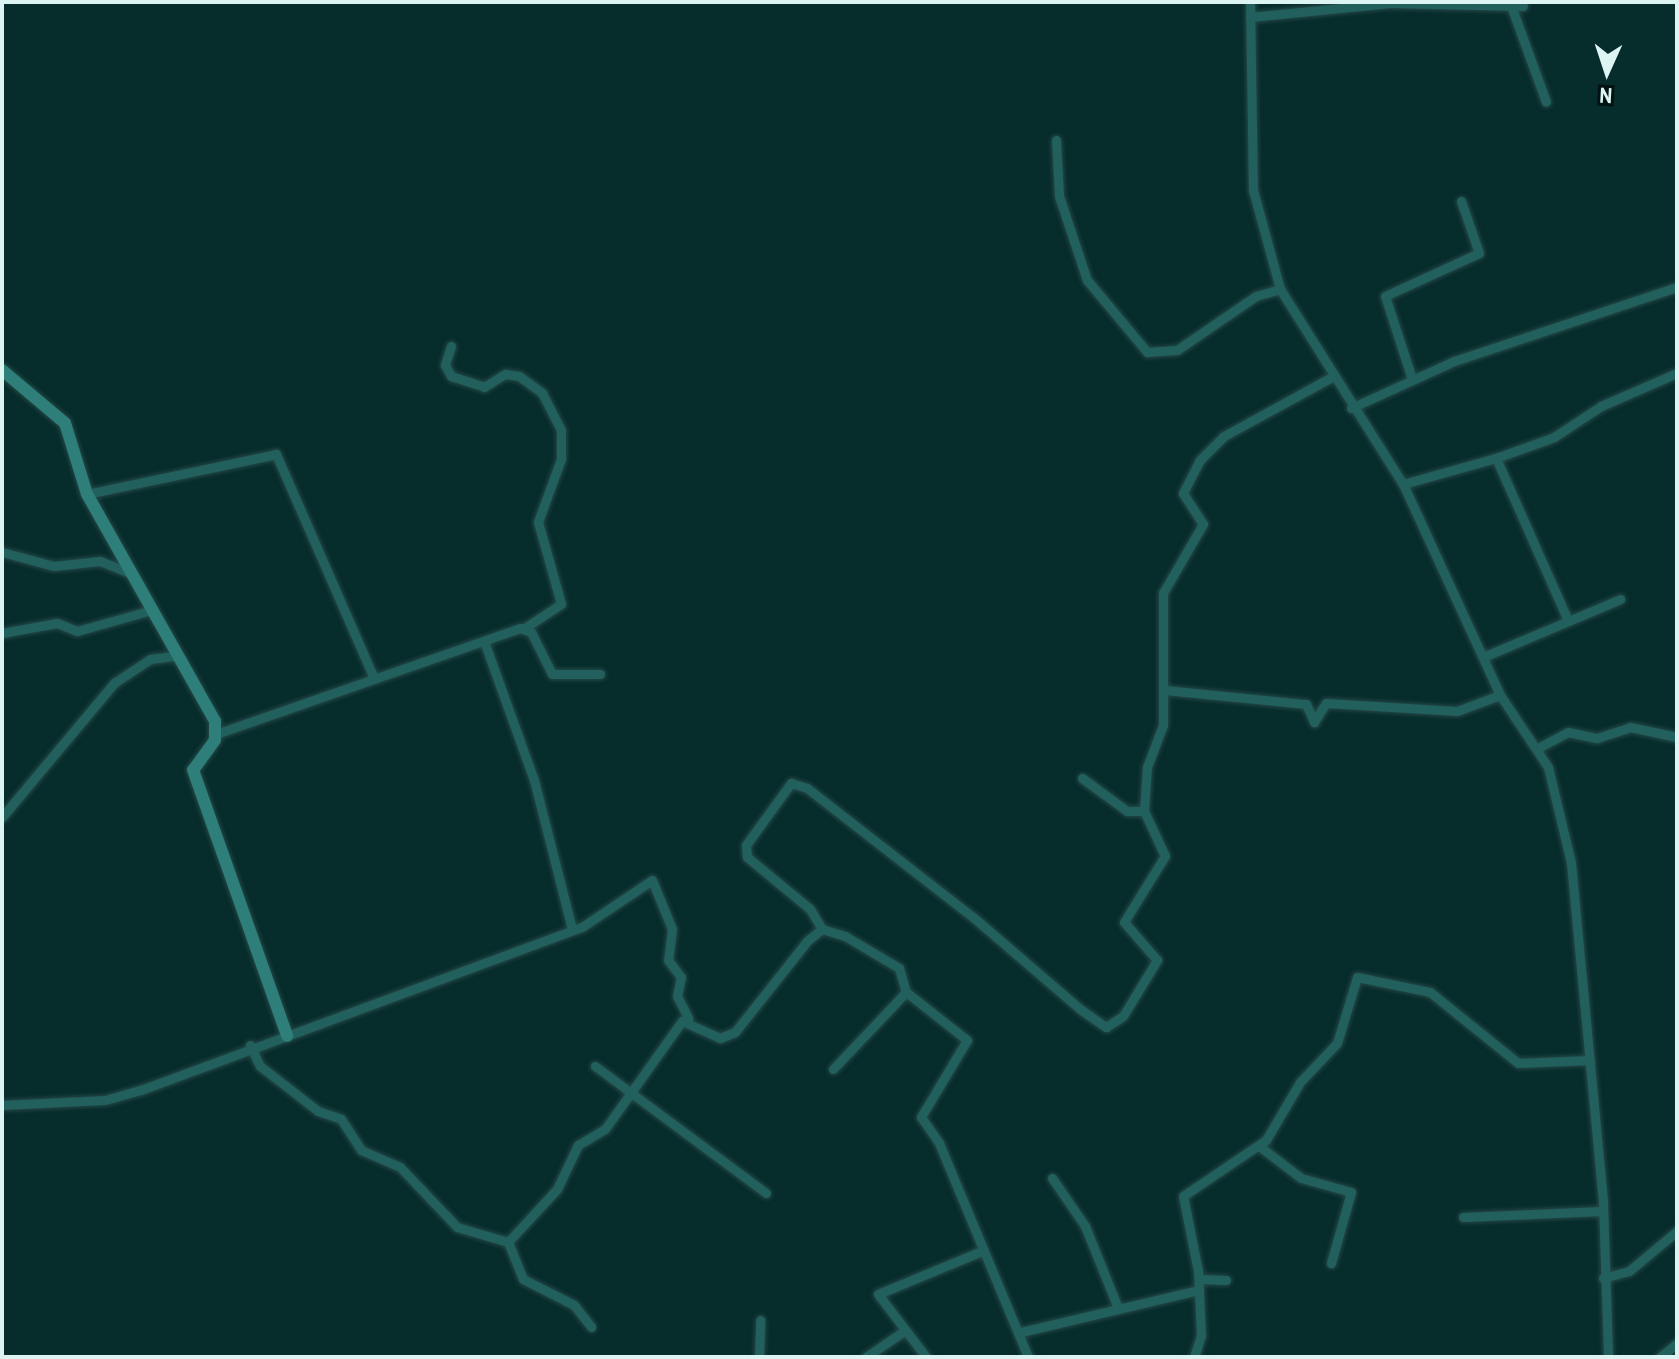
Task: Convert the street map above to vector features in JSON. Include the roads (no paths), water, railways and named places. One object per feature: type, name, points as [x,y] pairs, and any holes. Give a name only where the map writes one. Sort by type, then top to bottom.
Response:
[{"type":"street","points":[[1250,2],[1253,190],[1280,289],[1330,378],[1403,484],[1500,695],[1538,748],[1571,863],[1603,1211],[1608,1357]]},
{"type":"street","points":[[1250,17],[1390,3],[1510,3],[1523,6]]},
{"type":"street","points":[[1510,3],[1546,102]]},
{"type":"street","points":[[1056,140],[1059,196],[1087,280],[1147,352],[1177,350],[1256,296],[1280,289]]},
{"type":"street","points":[[1412,379],[1385,296],[1479,253],[1461,201]]},
{"type":"street","points":[[1351,408],[1412,379],[1677,287]]},
{"type":"street","points":[[287,1036],[193,770],[216,734],[374,678],[407,662],[485,644],[523,629],[561,604],[538,522],[563,454],[561,430],[542,393],[519,376],[505,374],[484,387],[451,376],[445,365],[451,346]]},
{"type":"street","points":[[2,370],[65,423],[87,494],[216,734]]},
{"type":"street","points":[[1403,484],[1496,458],[1554,437],[1601,406],[1677,373]]},
{"type":"street","points":[[1028,1357],[1021,1332],[982,1251],[939,1143],[921,1117],[967,1040],[906,992],[899,968],[822,929],[810,909],[747,857],[746,845],[791,783],[832,807],[1055,991],[1111,1028],[1157,960],[1124,922],[1165,856],[1144,811],[1165,690],[1163,593],[1203,524],[1183,493],[1199,461],[1224,436],[1330,378]]},
{"type":"street","points":[[87,494],[276,454],[374,678]]},
{"type":"street","points":[[1496,458],[1567,618]]},
{"type":"street","points":[[2,552],[54,566],[100,561],[127,572]]},
{"type":"street","points":[[1483,657],[1567,618],[1620,599]]},
{"type":"street","points":[[2,633],[57,623],[77,631],[148,611]]},
{"type":"street","points":[[523,629],[552,674],[600,674]]},
{"type":"street","points":[[485,644],[534,780],[572,929]]},
{"type":"street","points":[[2,817],[114,683],[150,659],[176,656]]},
{"type":"street","points":[[1165,690],[1306,704],[1457,711],[1500,695]]},
{"type":"street","points":[[1306,704],[1314,722],[1326,703]]},
{"type":"street","points":[[1538,748],[1568,732],[1597,738],[1630,727],[1677,737]]},
{"type":"street","points":[[1082,778],[1127,811],[1144,811]]},
{"type":"street","points":[[2,1105],[105,1100],[250,1045],[287,1036],[602,917],[648,881],[657,884],[673,931],[668,960],[681,977],[677,996],[688,1018],[720,1038],[735,1032],[822,929]]},
{"type":"street","points":[[1194,1357],[1199,1285],[1183,1196],[1259,1146],[1300,1082],[1337,1043],[1354,980],[1364,974],[1430,992],[1518,1063],[1590,1060]]},
{"type":"street","points":[[833,1069],[906,992]]},
{"type":"street","points":[[508,1242],[557,1189],[578,1145],[605,1129],[630,1087],[688,1018]]},
{"type":"street","points":[[250,1045],[260,1066],[318,1111],[341,1119],[361,1150],[400,1167],[457,1227],[508,1242]]},
{"type":"street","points":[[595,1066],[630,1087],[766,1193]]},
{"type":"street","points":[[1259,1146],[1301,1178],[1351,1192],[1331,1263]]},
{"type":"street","points":[[1052,1178],[1085,1226],[1118,1308]]},
{"type":"street","points":[[1463,1217],[1603,1211]]},
{"type":"street","points":[[1603,1278],[1635,1267],[1677,1231]]},
{"type":"street","points":[[508,1242],[523,1279],[574,1305],[591,1327]]},
{"type":"street","points":[[926,1357],[877,1298],[880,1290],[982,1251]]},
{"type":"street","points":[[1021,1332],[1226,1280]]},
{"type":"street","points":[[759,1357],[760,1320]]},
{"type":"street","points":[[866,1357],[904,1331]]},
{"type":"street","points":[[1660,1357],[1677,1343]]}]
